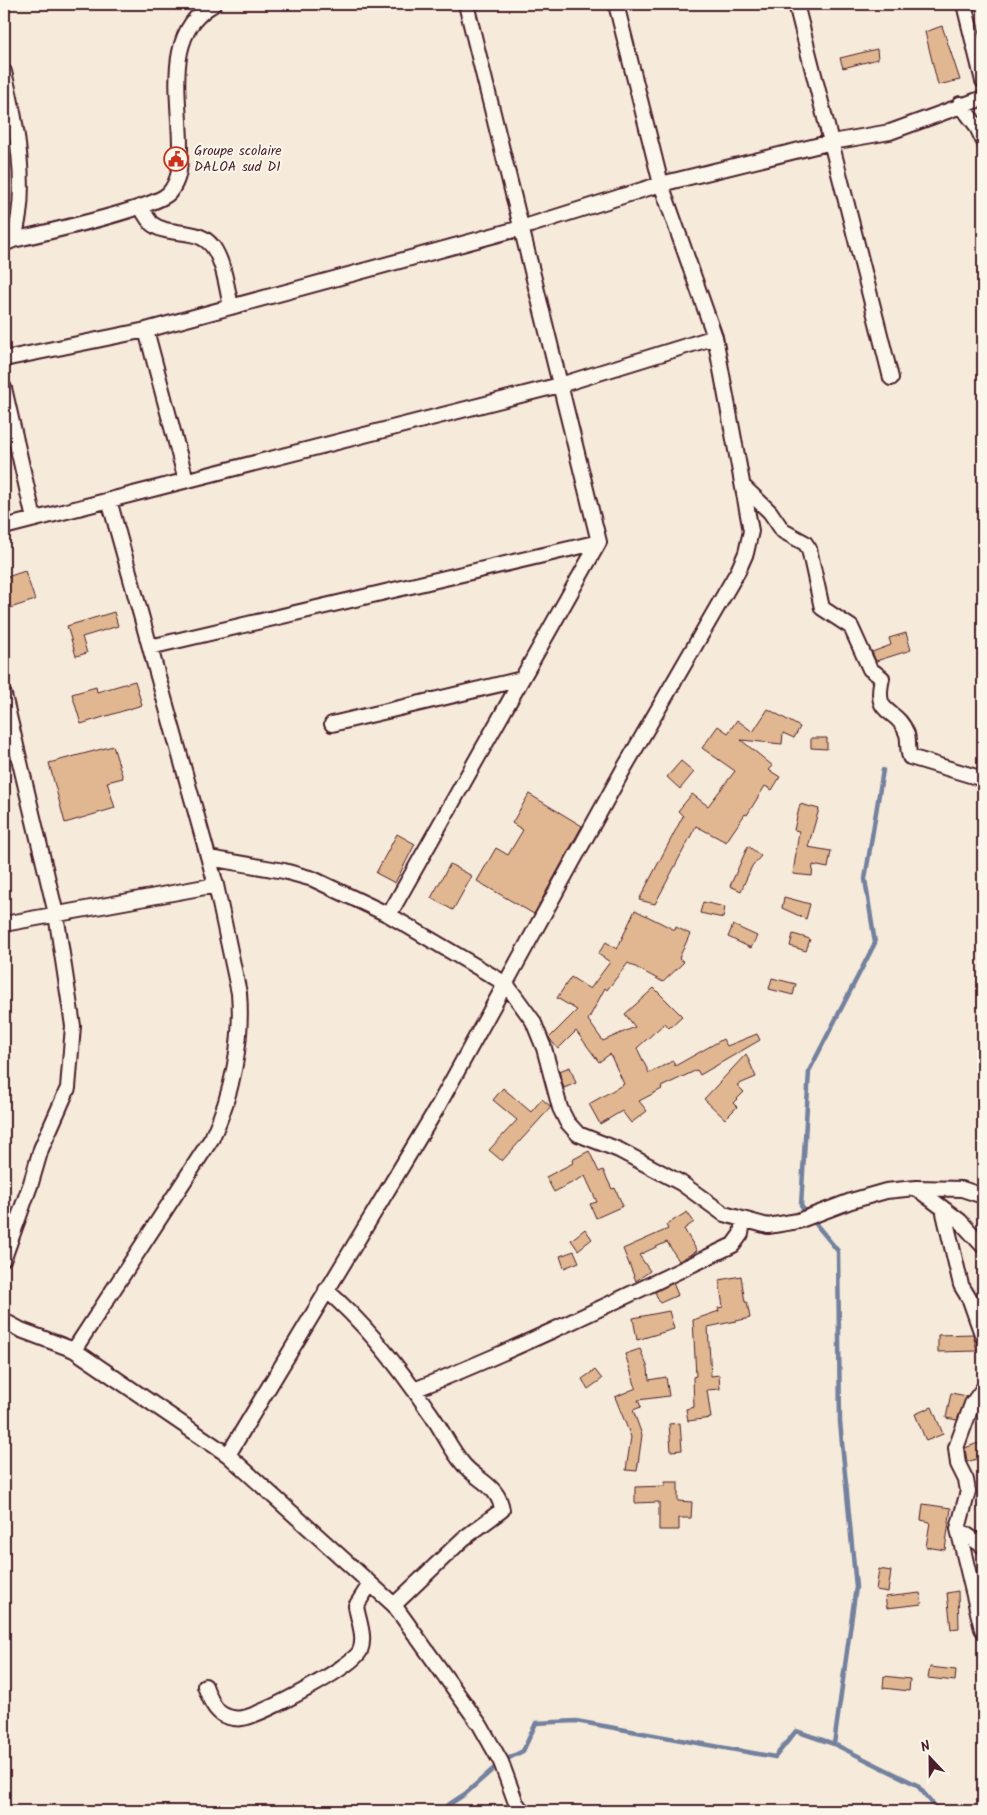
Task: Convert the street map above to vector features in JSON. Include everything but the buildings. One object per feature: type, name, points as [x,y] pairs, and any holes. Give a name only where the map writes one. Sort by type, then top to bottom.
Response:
[{"type":"street","points":[[9,242],[141,208],[169,194],[180,172],[178,69],[180,47],[188,26],[203,10],[214,4]]},
{"type":"street","points":[[389,915],[599,542],[466,4]]},
{"type":"street","points":[[228,1455],[436,1108],[623,770],[738,571],[746,553],[751,530],[745,488],[738,466],[715,337],[661,184],[616,4]]},
{"type":"street","points":[[796,4],[891,378]]},
{"type":"street","points":[[964,4],[983,81]]},
{"type":"street","points":[[4,72],[14,114],[19,152],[19,224],[9,242]]},
{"type":"street","points":[[4,360],[146,330],[522,228],[661,184],[832,142],[890,132],[960,104],[983,98]]},
{"type":"street","points":[[960,104],[976,124],[983,140]]},
{"type":"street","points":[[141,208],[152,224],[172,231],[196,233],[213,247],[223,273],[231,307]]},
{"type":"street","points":[[146,330],[186,480]]},
{"type":"street","points":[[4,527],[560,385],[715,337]]},
{"type":"street","points":[[4,388],[34,519]]},
{"type":"street","points":[[745,488],[770,512],[784,531],[805,543],[809,549],[822,608],[851,627],[870,669],[882,678],[878,693],[881,705],[890,715],[898,720],[907,735],[907,749],[910,757],[983,779]]},
{"type":"street","points":[[74,1350],[212,1138],[223,1115],[231,1079],[241,1011],[239,993],[216,885],[110,500]]},
{"type":"street","points":[[150,647],[599,542]]},
{"type":"street","points":[[332,724],[522,680]]},
{"type":"street","points":[[4,695],[56,914],[73,1026],[68,1088],[40,1149],[31,1182],[4,1258]]},
{"type":"street","points":[[209,858],[284,871],[313,879],[389,915],[506,984],[533,1021],[544,1048],[560,1108],[567,1122],[578,1134],[620,1150],[681,1184],[724,1214],[743,1221],[768,1226],[781,1225],[886,1191],[916,1188],[962,1189],[983,1196]]},
{"type":"street","points":[[4,924],[216,885]]},
{"type":"street","points":[[916,1188],[960,1221],[983,1246]]},
{"type":"street","points":[[943,1209],[961,1285],[970,1300],[983,1337]]},
{"type":"street","points":[[414,1390],[485,1362],[733,1245],[741,1234],[743,1221]]},
{"type":"street","points":[[326,1290],[350,1311],[414,1390],[464,1465],[493,1489],[501,1500],[502,1510],[463,1539],[394,1605]]},
{"type":"street","points":[[4,1321],[21,1330],[74,1350],[228,1455],[394,1605],[480,1725],[501,1762],[516,1803],[522,1811]]},
{"type":"street","points":[[982,1629],[958,1529],[968,1491],[966,1480],[958,1464],[956,1448],[972,1404],[983,1389]]},
{"type":"street","points":[[958,1529],[983,1546]]},
{"type":"street","points":[[205,1686],[211,1702],[225,1716],[242,1718],[292,1697],[333,1672],[359,1653],[362,1645],[362,1633],[356,1606],[370,1584]]},
{"type":"waterway","points":[[834,1744],[856,1587],[840,1422],[838,1251],[801,1206],[809,1071],[875,943],[865,879],[883,770]]},
{"type":"waterway","points":[[439,1811],[465,1794],[501,1762],[523,1751],[536,1723],[576,1721],[775,1757],[796,1731],[834,1744],[917,1785],[939,1811]]},
{"type":"place","name":"Groupe scolaire DALOA sud D1","points":[[176,159]]}]
